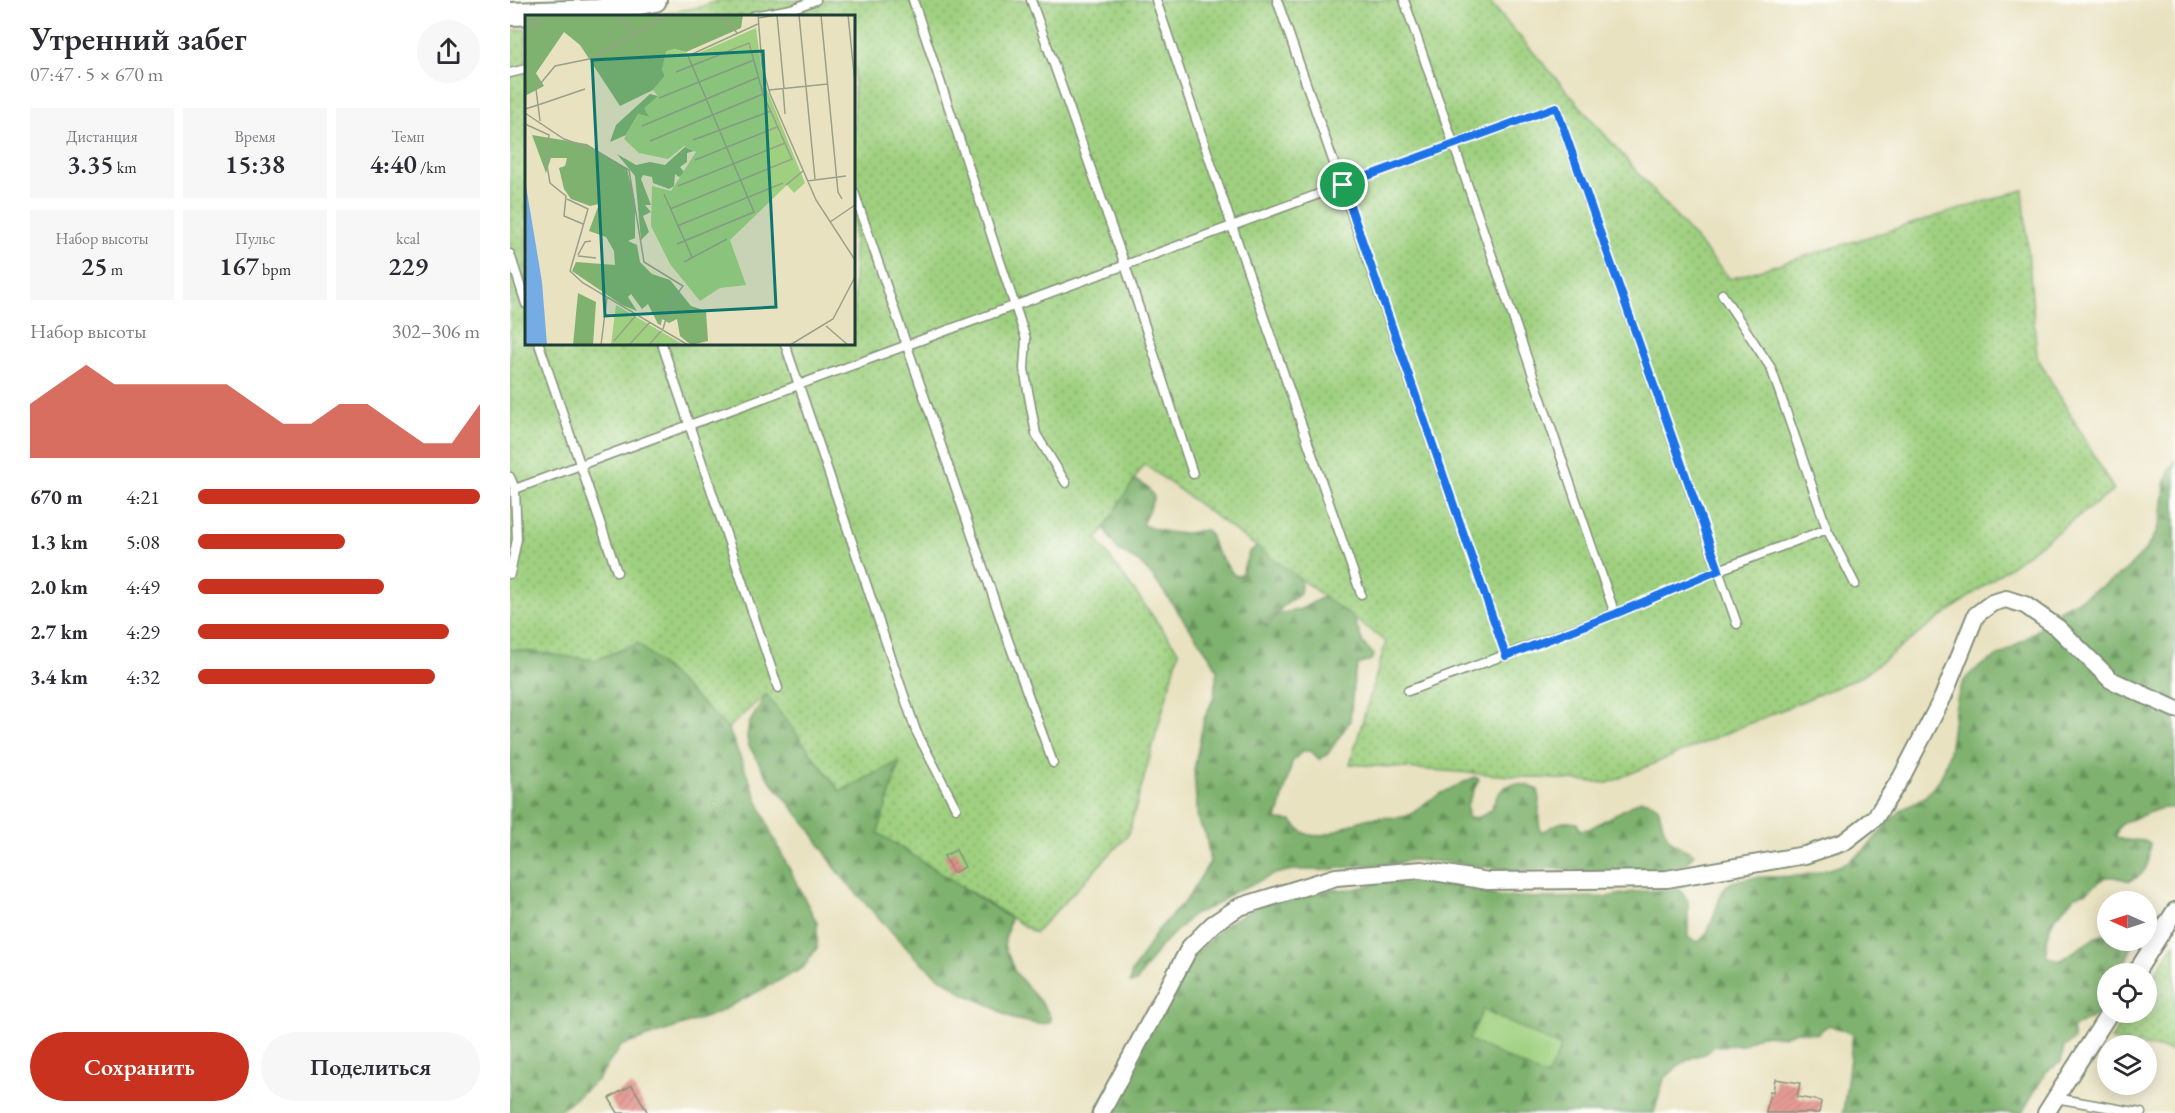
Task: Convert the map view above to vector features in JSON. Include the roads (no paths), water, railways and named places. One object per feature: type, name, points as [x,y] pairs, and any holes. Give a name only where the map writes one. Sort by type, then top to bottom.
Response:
[{"type":"street","points":[[510,14],[598,11],[655,0]]},
{"type":"street","points":[[1101,1113],[1190,947],[1213,924],[1239,907],[1336,877],[1422,870],[1488,881],[1667,879],[1805,855],[1844,842],[1875,818],[1901,778],[1943,697],[1976,615],[1992,603],[2006,599],[2025,605],[2058,628],[2111,680],[2175,709]]},
{"type":"street","points":[[2142,963],[2175,911]]},
{"type":"street","points":[[2046,1113],[2103,1023]]},
{"type":"lane","points":[[766,15],[792,13],[816,0]]},
{"type":"lane","points":[[913,0],[1026,339],[1023,369],[1036,434],[1066,483]]},
{"type":"lane","points":[[1031,0],[1125,265],[1192,474]]},
{"type":"lane","points":[[1156,0],[1232,226],[1361,594]]},
{"type":"lane","points":[[1277,0],[1506,656]]},
{"type":"lane","points":[[1404,0],[1615,614]]},
{"type":"lane","points":[[510,73],[525,69]]},
{"type":"lane","points":[[515,489],[1556,107],[1737,624]]},
{"type":"lane","points":[[855,195],[1008,640],[1053,763]]},
{"type":"lane","points":[[510,254],[525,301]]},
{"type":"lane","points":[[1722,294],[1771,368],[1827,529],[1855,584]]},
{"type":"lane","points":[[539,345],[617,572]]},
{"type":"lane","points":[[662,345],[778,688]]},
{"type":"lane","points":[[785,345],[916,730],[956,808]]},
{"type":"lane","points":[[510,477],[515,489],[517,539],[510,574]]},
{"type":"lane","points":[[1408,691],[1615,614],[1719,570],[1827,529]]},
{"type":"lane","points":[[2055,1098],[2141,1113]]}]
